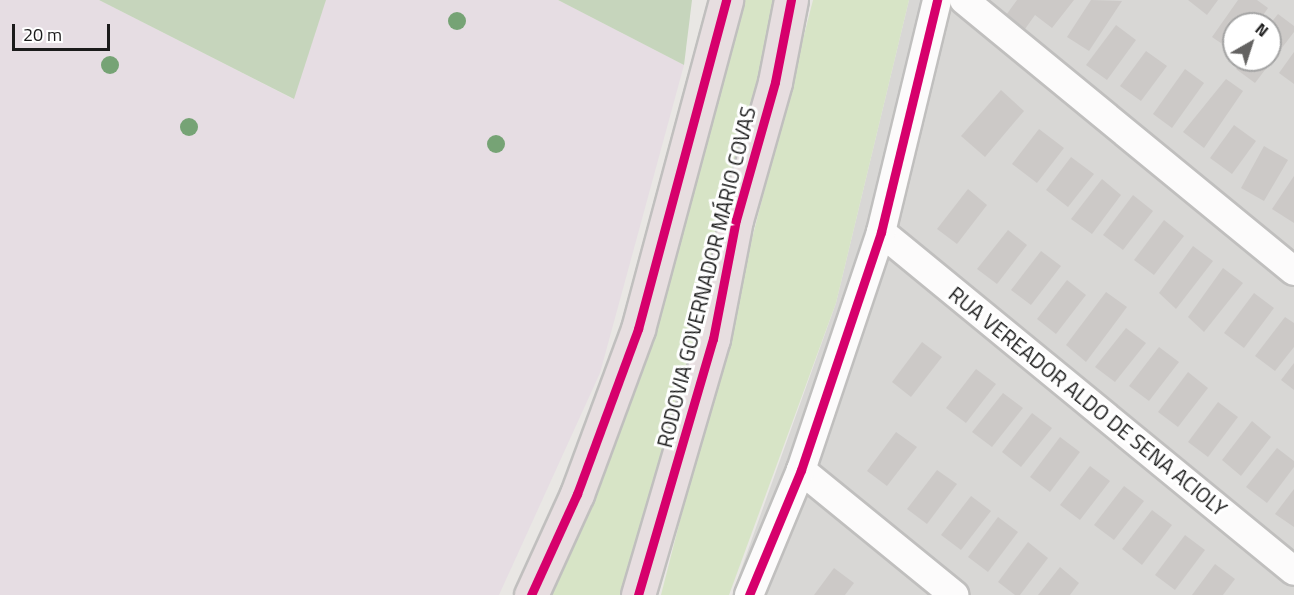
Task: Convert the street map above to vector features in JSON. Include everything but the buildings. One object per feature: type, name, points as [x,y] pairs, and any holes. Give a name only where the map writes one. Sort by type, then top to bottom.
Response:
[{"type":"highway","points":[[531,595],[577,494],[638,329],[726,0]]},
{"type":"highway","name":"RODOVIA GOVERNADOR MÁRIO COVAS","points":[[638,595],[713,339],[736,220],[775,82],[791,0]]},
{"type":"street","points":[[749,595],[801,470],[881,232],[937,0]]},
{"type":"street","points":[[964,0],[1294,271]]},
{"type":"street","name":"RUA VEREADOR ALDO DE SENA ACIOLY","points":[[881,232],[1294,571]]},
{"type":"street","points":[[801,470],[954,595]]},
{"type":"shaded area","points":[[0,0],[99,0],[293,99],[326,0],[558,0],[684,65],[600,373],[499,595],[0,595]]},
{"type":"shaded area","points":[[909,0],[1294,0],[1294,595],[732,595],[836,303]]},
{"type":"green space","points":[[99,0],[326,0],[294,99]]},
{"type":"green space","points":[[558,0],[692,0],[684,65]]},
{"type":"green space","points":[[718,0],[785,0],[736,220],[625,595],[525,595],[632,344]]},
{"type":"green space","points":[[813,0],[909,0],[836,303],[729,595],[661,595]]},
{"type":"cycle path","points":[[531,595],[577,494],[638,329],[726,0]]},
{"type":"cycle path","points":[[638,595],[713,339],[736,220],[775,82],[791,0]]},
{"type":"cycle path","points":[[749,595],[801,470],[881,232],[937,0]]}]
